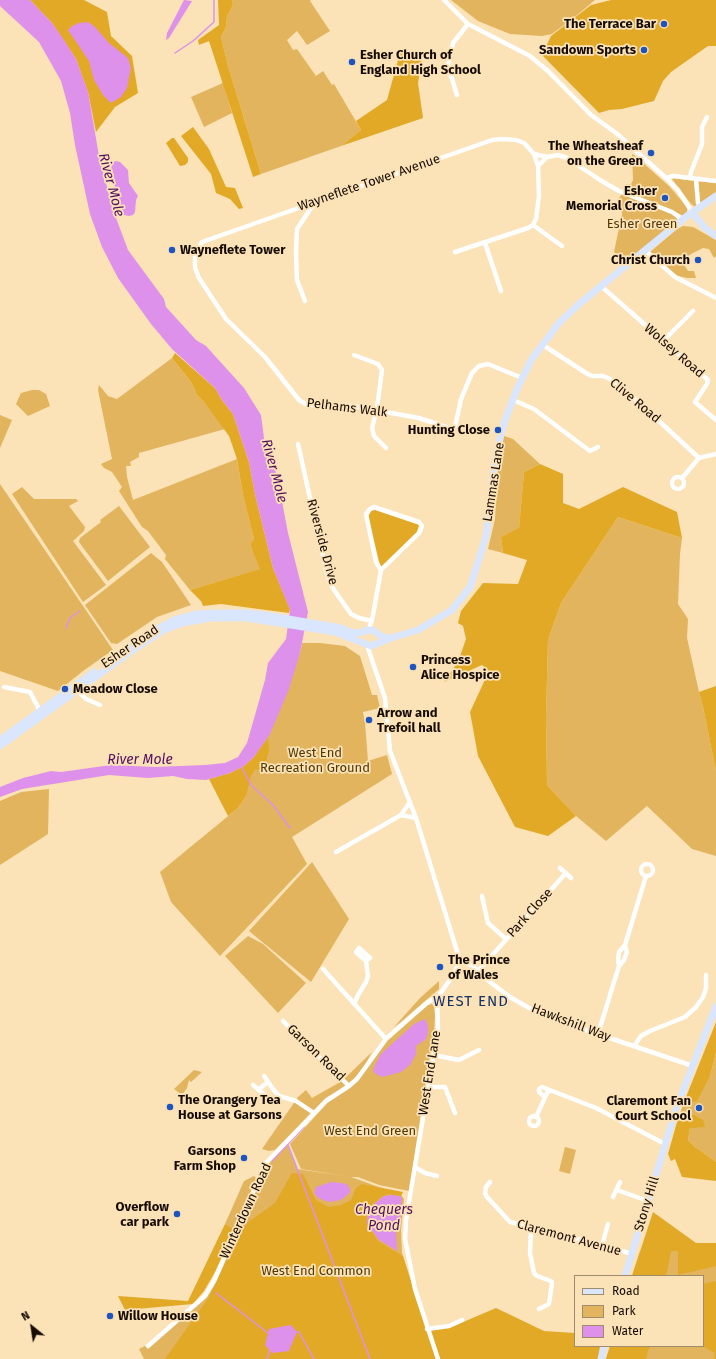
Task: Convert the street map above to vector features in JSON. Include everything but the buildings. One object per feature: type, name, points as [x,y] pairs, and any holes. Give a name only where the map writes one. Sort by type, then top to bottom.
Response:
[{"type":"main road","points":[[716,196],[692,212],[701,223],[716,236]]},
{"type":"main road","points":[[700,207],[701,223]]},
{"type":"main road","name":"Lammas Lane","points":[[370,644],[414,632],[437,620],[452,610],[470,587],[486,536],[495,463],[505,420],[531,360],[560,323],[570,313],[692,212]]},
{"type":"main road","points":[[683,221],[692,220],[701,223]]},
{"type":"main road","name":"Esher Road","points":[[0,740],[144,637],[174,620],[196,614],[224,612],[246,613],[279,620]]},
{"type":"main road","name":"Esher Road","points":[[0,746],[152,638],[182,623],[204,618],[224,617],[279,620]]},
{"type":"main road","points":[[279,620],[335,632],[370,644]]},
{"type":"main road","points":[[306,625],[341,628],[354,633],[374,630],[377,634],[392,638]]},
{"type":"main road","points":[[367,631],[362,638],[370,644]]},
{"type":"main road","points":[[370,644],[378,637],[377,634]]},
{"type":"main road","name":"Stony Hill","points":[[625,1275],[669,1132],[692,1066],[716,1006]]},
{"type":"main road","points":[[601,1359],[604,1347]]},
{"type":"street","points":[[444,0],[468,24],[530,56],[540,64],[591,115],[616,133],[666,178],[678,190],[692,212]]},
{"type":"street","points":[[457,95],[448,66],[453,43],[468,24]]},
{"type":"street","points":[[700,207],[691,172],[702,144],[702,127],[707,117]]},
{"type":"street","name":"Wayneflete Tower Avenue","points":[[202,242],[492,140],[502,139],[516,140],[524,143],[534,154],[547,157],[558,155],[563,156],[619,191],[672,212],[683,221]]},
{"type":"street","points":[[455,252],[485,243],[533,225],[536,219],[539,196],[538,166],[534,154]]},
{"type":"street","points":[[538,166],[547,157]]},
{"type":"street","points":[[666,178],[673,176],[716,181]]},
{"type":"street","points":[[305,301],[297,280],[297,229],[315,202]]},
{"type":"street","points":[[533,225],[562,246]]},
{"type":"street","name":"Pelhams Walk","points":[[202,242],[195,255],[194,262],[199,278],[226,319],[265,357],[299,400],[307,405],[348,405],[419,418],[452,429],[455,427],[461,399],[472,373],[479,366],[488,364],[522,378]]},
{"type":"street","points":[[485,243],[501,291]]},
{"type":"street","points":[[645,250],[668,272],[716,298]]},
{"type":"street","name":"Wolsey Road","points":[[601,286],[708,380],[695,402],[716,420]]},
{"type":"street","points":[[663,341],[693,311]]},
{"type":"street","name":"Clive Road","points":[[543,345],[586,373],[592,376],[603,376],[618,384],[699,458]]},
{"type":"street","points":[[354,355],[378,364],[382,370],[372,428],[374,436],[386,448]]},
{"type":"street","points":[[513,400],[534,409],[590,452],[598,447]]},
{"type":"street","name":"Riverside Drive","points":[[298,444],[332,587],[351,614],[359,618],[372,621]]},
{"type":"street","points":[[682,478],[699,458],[716,454]]},
{"type":"street","points":[[367,631],[372,621],[381,570],[419,533],[422,526],[419,522],[374,507],[366,514],[376,562],[381,570]]},
{"type":"street","points":[[370,644],[372,658],[385,698],[390,751],[416,818],[460,961],[452,978],[437,998]]},
{"type":"street","points":[[4,687],[30,692],[40,711]]},
{"type":"street","points":[[77,690],[86,699],[100,705]]},
{"type":"street","points":[[336,852],[401,815],[410,802]]},
{"type":"street","points":[[401,815],[416,818]]},
{"type":"street","points":[[560,868],[571,878]]},
{"type":"street","name":"Park Close","points":[[478,971],[566,873]]},
{"type":"street","points":[[619,966],[619,952],[625,945],[646,876]]},
{"type":"street","points":[[482,896],[488,923],[506,939]]},
{"type":"street","points":[[598,1034],[619,966],[624,960],[627,952],[625,945]]},
{"type":"street","name":"Hawkshill Way","points":[[460,961],[473,966],[486,979],[510,997],[529,1008],[562,1022],[692,1066]]},
{"type":"street","points":[[354,1004],[368,976],[366,962]]},
{"type":"street","points":[[322,969],[386,1039]]},
{"type":"street","points":[[634,1046],[641,1036],[685,1017],[696,1007],[703,997],[706,988],[706,975]]},
{"type":"street","name":"Winterdown Road","points":[[148,1346],[205,1296],[214,1282],[266,1163],[326,1100],[349,1086],[364,1071],[386,1039],[430,1001],[437,998]]},
{"type":"street","name":"West End Lane","points":[[437,998],[438,1025],[406,1220],[405,1239],[410,1268],[438,1359]]},
{"type":"street","name":"Garson Road","points":[[283,1021],[349,1086]]},
{"type":"street","points":[[433,1054],[459,1060],[479,1050]]},
{"type":"street","points":[[264,1076],[279,1096],[296,1101],[314,1113]]},
{"type":"street","points":[[259,1090],[268,1082]]},
{"type":"street","points":[[253,1085],[265,1095]]},
{"type":"street","points":[[428,1087],[446,1087],[456,1113]]},
{"type":"street","points":[[545,1097],[540,1094],[538,1089],[542,1087],[596,1108],[665,1144]]},
{"type":"street","points":[[536,1117],[547,1093],[550,1091]]},
{"type":"street","points":[[415,1167],[425,1173],[437,1176]]},
{"type":"street","name":"Claremont Avenue","points":[[490,1182],[486,1187],[485,1193],[510,1222],[632,1254]]},
{"type":"street","points":[[613,1197],[620,1182]]},
{"type":"street","points":[[617,1190],[648,1201]]},
{"type":"street","points":[[602,1245],[608,1224]]},
{"type":"street","points":[[531,1228],[530,1253],[534,1273],[537,1276],[552,1282],[548,1304],[540,1309]]},
{"type":"street","points":[[428,1329],[449,1326],[462,1320]]},
{"type":"green space","points":[[30,0],[84,0],[107,12],[111,36],[132,56],[138,93],[115,107],[96,132],[88,92],[76,59],[52,23]]},
{"type":"green space","points":[[218,0],[232,0],[233,5],[227,16],[226,27],[221,37],[228,66],[261,174],[253,177],[209,41],[199,45],[198,40],[219,25]]},
{"type":"green space","points":[[232,0],[311,0],[310,1],[330,31],[307,45],[297,31],[287,40],[293,50],[297,49],[316,76],[323,71],[332,85],[334,84],[361,130],[341,146],[261,174],[228,66],[221,37],[226,27],[227,16],[233,5]]},
{"type":"green space","points":[[451,0],[595,0],[552,34],[542,36],[510,34],[478,21]]},
{"type":"green space","points":[[611,0],[716,0],[716,46],[708,46],[671,72],[663,81],[654,101],[599,113],[542,55],[551,36],[591,5]]},
{"type":"green space","points":[[400,53],[422,56],[418,83],[423,118],[341,146],[361,130],[356,121],[387,100]]},
{"type":"green space","points":[[223,83],[232,113],[204,127],[191,97]]},
{"type":"green space","points":[[193,127],[209,149],[226,187],[235,188],[243,208],[239,209],[230,199],[216,193],[211,174],[181,136]]},
{"type":"green space","points":[[174,138],[188,158],[188,162],[185,165],[180,166],[166,143]]},
{"type":"green space","name":"Esher Green","points":[[632,154],[669,186],[687,207],[687,212],[684,216],[624,191],[626,184],[631,184],[633,180]]},
{"type":"green space","name":"Esher Green","points":[[672,179],[694,181],[697,206],[691,204]]},
{"type":"green space","name":"Esher Green","points":[[698,182],[716,183],[716,193],[700,203]]},
{"type":"green space","name":"Esher Green","points":[[622,194],[672,214],[677,221],[620,266],[621,257],[614,252],[622,214],[622,206],[617,201]]},
{"type":"green space","points":[[683,226],[693,227],[716,240],[716,256],[714,258],[709,249],[703,248],[691,254],[684,260],[683,263],[688,271],[694,271],[696,278],[687,278],[675,275],[650,252]]},
{"type":"green space","points":[[175,353],[215,388],[233,414],[249,462],[255,494],[273,568],[290,609],[289,613],[221,604],[203,606],[201,601],[190,590],[260,569],[250,544],[254,539],[243,495],[237,459],[229,436],[204,402],[197,395],[191,382],[172,358]]},
{"type":"green space","points":[[172,358],[191,382],[197,395],[225,429],[139,453],[139,457],[130,462],[131,466],[126,466],[127,477],[133,500],[237,459],[243,495],[254,539],[250,544],[261,569],[190,590],[165,559],[166,555],[148,531],[142,527],[119,491],[122,487],[112,472],[104,468],[101,464],[112,459],[98,390],[99,385],[108,396],[117,399]]},
{"type":"green space","points":[[39,390],[46,394],[50,406],[28,416],[16,404],[21,393]]},
{"type":"green space","points":[[0,415],[12,420],[0,448]]},
{"type":"green space","points":[[504,436],[513,439],[540,464],[524,472],[519,529],[501,537],[503,553],[488,549],[495,519],[498,469]]},
{"type":"green space","points":[[540,464],[563,474],[563,503],[579,509],[623,487],[677,512],[682,538],[618,517],[561,603],[548,640],[546,717],[547,785],[576,816],[548,836],[515,827],[478,756],[470,712],[489,671],[482,665],[444,682],[458,662],[466,639],[463,626],[458,623],[461,611],[483,583],[518,584],[527,560],[503,553],[501,537],[519,528],[524,472]]},
{"type":"green space","points":[[0,484],[113,650],[58,691],[0,671]]},
{"type":"green space","points":[[22,487],[34,499],[76,499],[78,501],[69,506],[85,527],[84,531],[73,541],[106,585],[83,602],[12,494]]},
{"type":"green space","points":[[119,506],[150,547],[108,581],[79,542],[80,538],[101,522],[100,520]]},
{"type":"green space","points":[[375,510],[419,525],[417,532],[381,567],[368,517],[371,511]]},
{"type":"green space","points":[[618,517],[682,538],[678,604],[688,619],[687,638],[716,771],[716,856],[692,849],[647,806],[606,841],[576,816],[547,785],[546,717],[548,640],[561,603]]},
{"type":"green space","points":[[151,553],[162,562],[191,605],[157,617],[117,644],[111,643],[85,605]]},
{"type":"green space","name":"West End Recreation Ground","points":[[302,643],[320,643],[345,646],[360,656],[372,695],[377,695],[380,708],[363,712],[368,761],[387,755],[392,774],[292,837],[307,864],[220,956],[171,902],[160,872],[238,808],[246,796],[244,781],[300,653]]},
{"type":"green space","points":[[716,686],[716,771],[699,692]]},
{"type":"green space","points":[[268,738],[269,749],[266,763],[262,771],[255,769],[251,776],[246,796],[238,808],[228,816],[209,779],[230,773],[244,766],[254,757]]},
{"type":"green space","points":[[49,789],[48,834],[0,865],[0,801],[21,792]]},
{"type":"green space","points":[[312,862],[349,919],[311,982],[249,931]]},
{"type":"green space","points":[[248,936],[263,944],[306,983],[278,1013],[225,956]]},
{"type":"green space","points":[[439,981],[439,989],[394,1027],[420,998]]},
{"type":"green space","name":"West End Green","points":[[432,1004],[434,1007],[435,1016],[434,1033],[409,1191],[379,1185],[358,1177],[301,1169],[290,1144],[331,1099],[350,1087],[386,1040],[428,1005]]},
{"type":"green space","points":[[716,1022],[716,1053],[710,1076],[697,1101],[684,1102]]},
{"type":"green space","points":[[372,1052],[364,1067],[354,1079],[337,1092],[327,1097],[275,1150],[269,1151],[262,1149],[298,1097],[306,1090],[312,1098],[342,1081]]},
{"type":"green space","name":"Claremont Fan Court School","points":[[716,1053],[716,1162],[688,1140],[690,1128],[685,1115],[677,1122],[684,1102],[692,1102],[710,1076]]},
{"type":"green space","points":[[194,1070],[202,1072],[191,1082],[189,1080],[187,1088],[182,1095],[174,1089]]},
{"type":"green space","points":[[685,1115],[694,1115],[703,1120],[705,1127],[690,1128],[688,1140],[716,1162],[716,1181],[682,1177],[675,1159],[671,1161],[668,1154],[677,1122]]},
{"type":"green space","name":"West End Common","points":[[286,1142],[297,1169],[351,1177],[401,1195],[404,1199],[401,1230],[402,1253],[436,1359],[144,1359],[139,1349],[145,1346],[151,1346],[209,1291],[264,1169]]},
{"type":"green space","points":[[565,1147],[576,1150],[570,1174],[559,1171]]},
{"type":"green space","name":"West End Common","points":[[292,1173],[303,1174],[316,1200],[328,1207],[341,1205],[351,1200],[356,1188],[362,1184],[403,1192],[401,1196],[388,1194],[374,1203],[368,1211],[367,1223],[378,1241],[403,1256],[426,1330],[454,1326],[496,1308],[544,1331],[574,1333],[574,1347],[600,1347],[599,1359],[165,1359],[209,1297],[235,1243],[247,1223],[275,1203]]},
{"type":"green space","points":[[254,1176],[257,1179],[235,1229],[225,1224],[244,1181]]},
{"type":"green space","points":[[653,1212],[696,1243],[716,1243],[716,1266],[678,1275],[678,1251],[671,1251],[666,1275],[632,1275]]},
{"type":"green space","points":[[225,1224],[235,1229],[215,1272],[204,1291],[193,1304],[125,1310],[118,1296],[188,1301]]},
{"type":"green space","points":[[716,1243],[716,1359],[606,1359],[610,1347],[704,1347],[704,1275],[632,1275],[640,1251]]},
{"type":"green space","points":[[716,1281],[716,1359],[714,1359],[715,1353],[704,1347],[704,1284]]},
{"type":"green space","points":[[610,1347],[650,1347],[646,1359],[606,1359]]},
{"type":"water","name":"River Mole","points":[[0,0],[30,0],[52,23],[76,59],[88,92],[99,156],[113,210],[128,250],[164,299],[166,307],[196,340],[206,346],[244,388],[261,415],[265,446],[277,475],[288,533],[308,612],[300,653],[289,689],[270,734],[254,757],[244,766],[230,773],[206,780],[187,779],[173,776],[148,778],[109,775],[22,789],[0,797],[0,787],[23,778],[51,771],[61,772],[111,765],[155,767],[205,765],[225,763],[238,757],[247,743],[265,680],[268,663],[286,639],[290,610],[273,568],[255,494],[249,462],[233,414],[215,388],[172,349],[151,324],[118,278],[102,247],[90,214],[75,145],[70,113],[61,81],[39,42],[0,6]]},
{"type":"water","points":[[184,0],[192,1],[169,38],[166,40],[167,33]]},
{"type":"water","points":[[88,22],[95,27],[109,43],[128,58],[131,68],[127,88],[121,97],[111,103],[103,95],[94,80],[89,61],[68,30],[72,26],[79,23]]},
{"type":"water","points":[[113,162],[120,162],[128,170],[129,183],[138,196],[133,215],[124,215],[117,196],[111,168]]},
{"type":"water","points":[[425,1019],[428,1026],[426,1039],[416,1046],[416,1054],[410,1065],[401,1072],[382,1077],[376,1074],[373,1071],[381,1054],[414,1024]]},
{"type":"water","points":[[331,1182],[348,1185],[350,1193],[341,1200],[329,1202],[318,1198],[314,1193],[316,1187]]},
{"type":"water","name":"Chequers Pond","points":[[394,1195],[402,1197],[400,1226],[396,1231],[397,1251],[378,1239],[367,1223],[368,1211],[374,1204],[384,1196]]},
{"type":"water","points":[[291,1325],[297,1332],[289,1351],[272,1353],[265,1345],[269,1329]]},
{"type":"waterway","points":[[175,53],[193,41],[214,22],[214,0]]},
{"type":"waterway","points":[[66,628],[70,618],[80,611]]},
{"type":"waterway","points":[[241,766],[251,785],[273,805],[290,828]]},
{"type":"waterway","points":[[272,1161],[304,1127]]},
{"type":"waterway","points":[[288,1145],[370,1359]]},
{"type":"waterway","points":[[216,1293],[268,1333]]},
{"type":"waterway","points":[[297,1332],[299,1332],[314,1359]]},
{"type":"waterway","points":[[267,1359],[270,1350]]},
{"type":"place","name":"The Terrace Bar","points":[[664,24]]},
{"type":"place","name":"Sandown Sports","points":[[644,50]]},
{"type":"place","name":"Esher Church of England High School","points":[[352,62]]},
{"type":"place","name":"The Wheatsheaf on the Green","points":[[651,153]]},
{"type":"place","name":"Esher Memorial Cross","points":[[665,198]]},
{"type":"place","name":"Wayneflete Tower","points":[[172,250]]},
{"type":"place","name":"Christ Church","points":[[698,260]]},
{"type":"place","name":"Hunting Close","points":[[498,430]]},
{"type":"place","name":"Princess Alice Hospice","points":[[413,667]]},
{"type":"place","name":"Meadow Close","points":[[65,689]]},
{"type":"place","name":"Arrow and Trefoil hall","points":[[369,720]]},
{"type":"place","name":"The Prince of Wales","points":[[440,967]]},
{"type":"place","name":"The Orangery Tea House at Garsons","points":[[170,1107]]},
{"type":"place","name":"Claremont Fan Court School","points":[[699,1108]]},
{"type":"place","name":"Garsons Farm Shop","points":[[244,1158]]},
{"type":"place","name":"Overflow car park","points":[[177,1214]]},
{"type":"place","name":"Willow House","points":[[110,1316]]},
{"type":"district","name":"WEST END","points":[[471,1002]]}]
